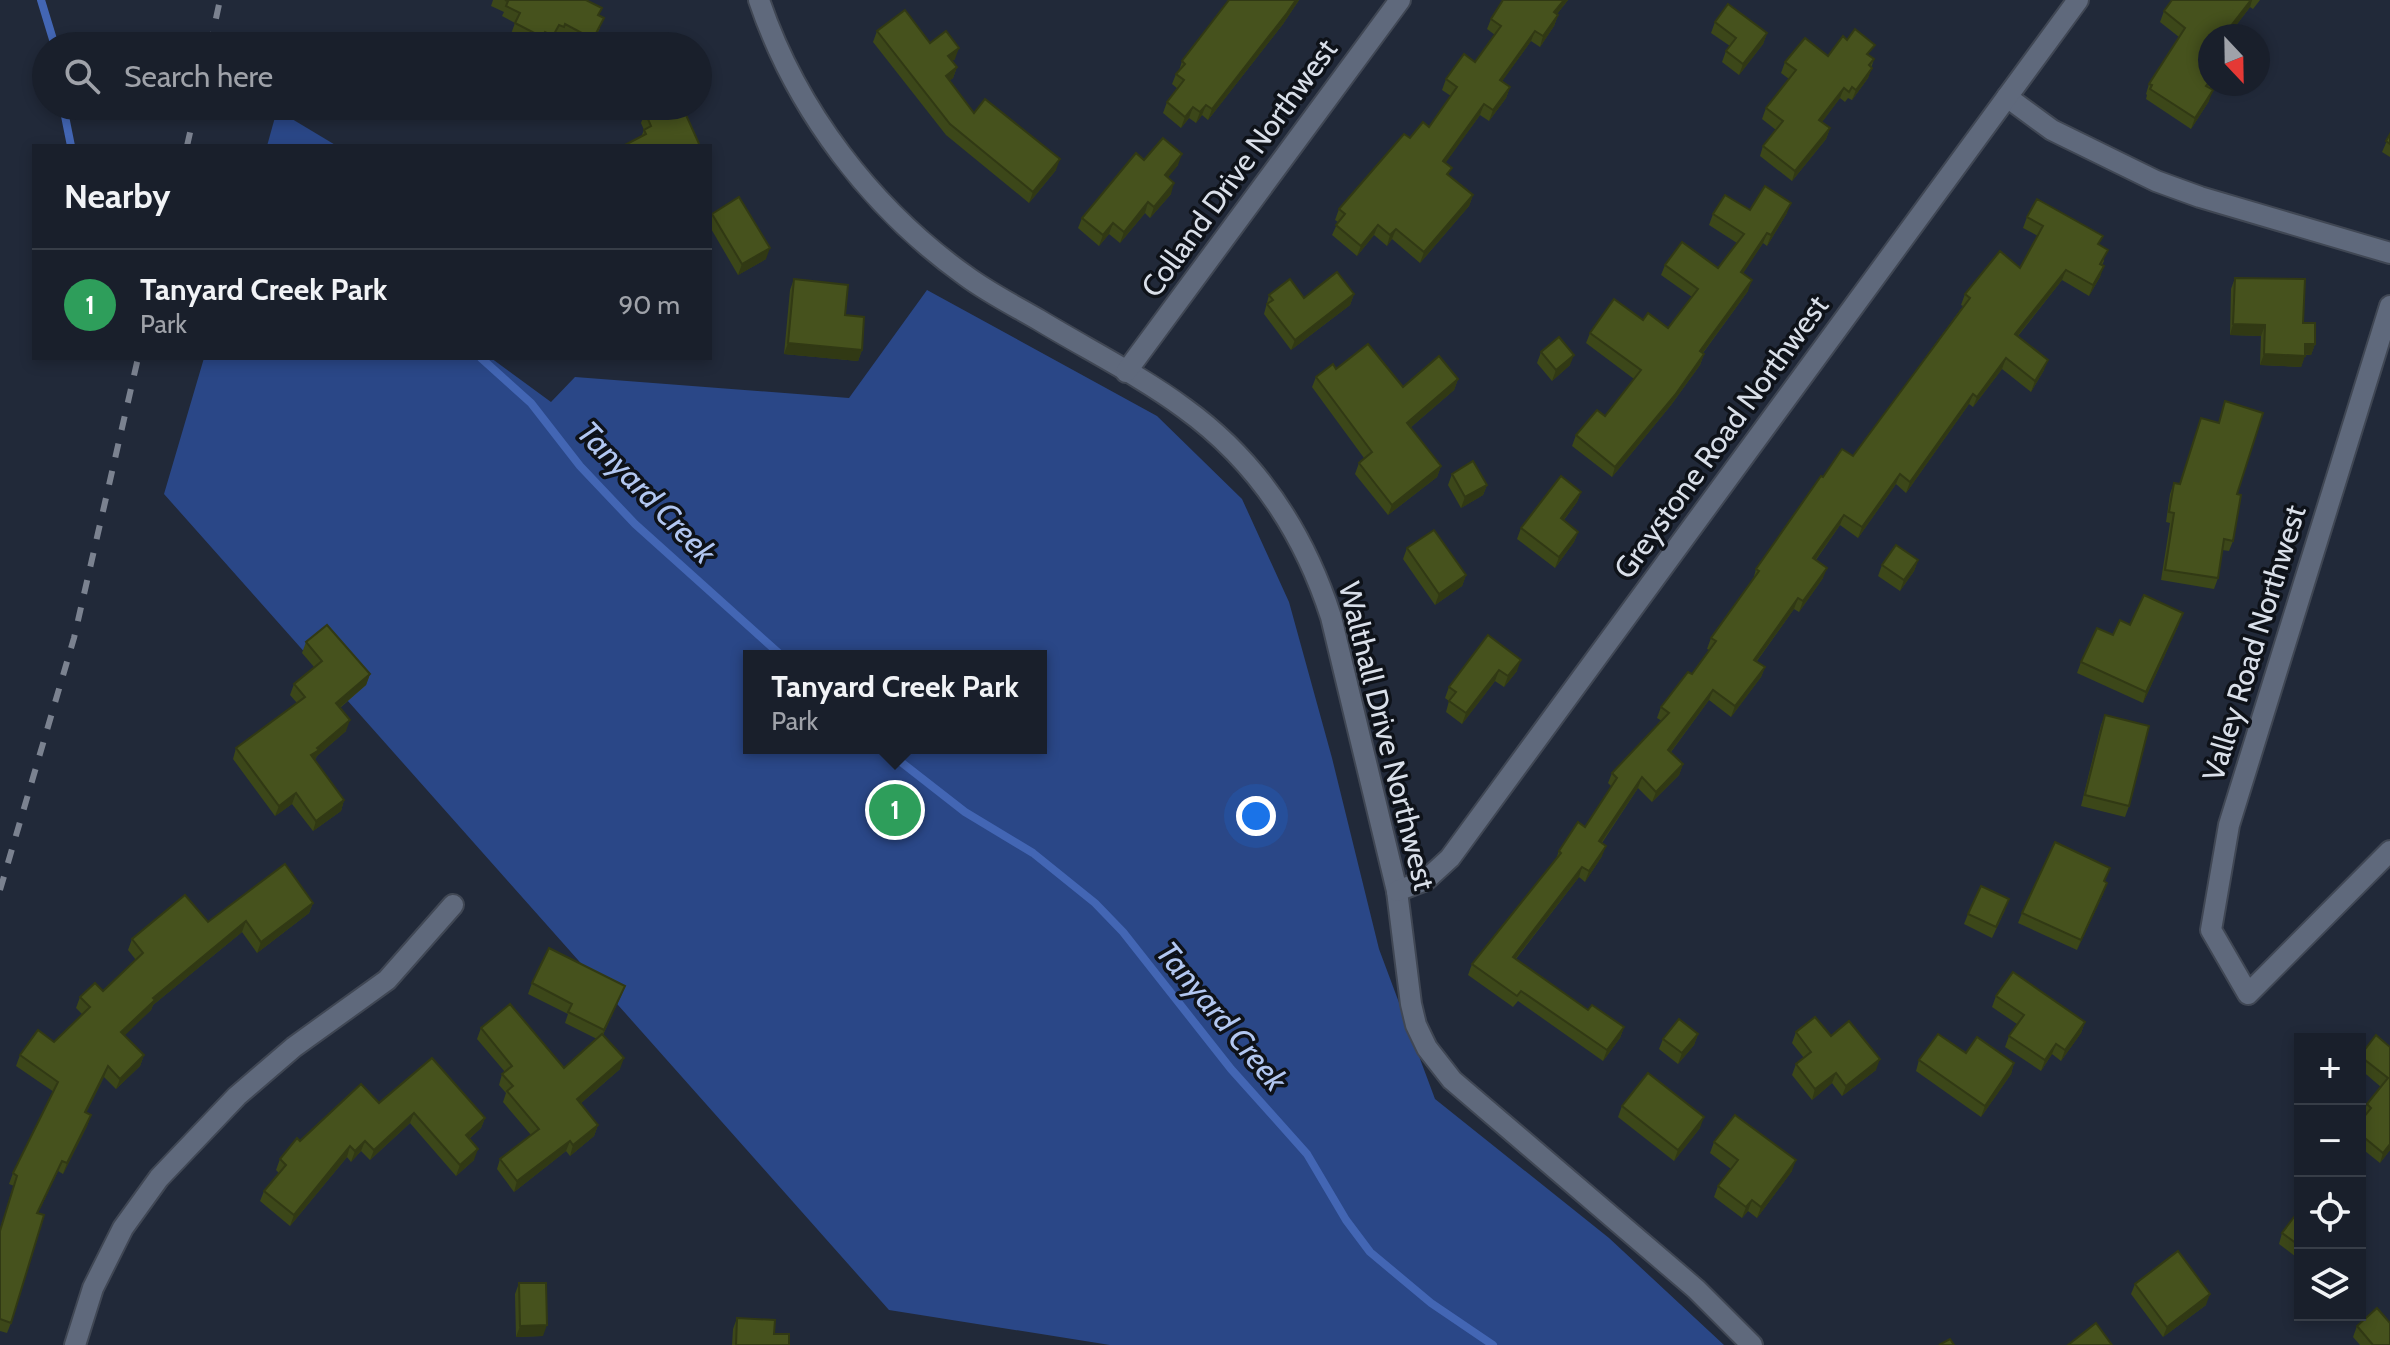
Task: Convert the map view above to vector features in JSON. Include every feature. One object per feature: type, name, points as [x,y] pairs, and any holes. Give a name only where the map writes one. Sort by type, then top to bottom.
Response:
[{"type":"street","name":"Walthall Drive Northwest","points":[[759,0],[797,86],[834,145],[878,199],[921,240],[968,277],[1183,407],[1229,445],[1268,488],[1302,544],[1319,579],[1331,617],[1397,891],[1411,1004],[1416,1025],[1427,1048],[1452,1080],[1696,1289],[1752,1345]]},
{"type":"street","name":"Colland Drive Northwest","points":[[1126,372],[1400,0]]},
{"type":"street","name":"Greystone Road Northwest","points":[[1397,891],[1426,880],[1450,858],[2078,0]]},
{"type":"street","points":[[2007,97],[2052,130],[2156,181],[2390,253]]},
{"type":"street","name":"Valley Road Northwest","points":[[2390,306],[2229,825],[2211,930],[2248,994],[2390,851]]},
{"type":"street","points":[[75,1345],[99,1276],[123,1228],[159,1178],[248,1086],[294,1047],[387,980],[453,905]]},
{"type":"shaded area","points":[[274,120],[294,120],[334,144],[268,144]]},
{"type":"shaded area","points":[[927,290],[1157,416],[1242,499],[1289,602],[1332,758],[1379,949],[1435,1099],[1609,1238],[1724,1345],[1110,1345],[889,1310],[164,494],[203,360],[494,360],[551,402],[575,377],[849,398]]},
{"type":"building","points":[[505,0],[586,0],[602,8],[598,15],[604,18],[597,32],[580,32],[565,24],[564,27],[559,25],[555,32],[532,32],[515,23],[520,13],[506,6],[508,1]]},
{"type":"building","points":[[1229,0],[1296,0],[1212,109],[1206,105],[1200,112],[1193,107],[1185,117],[1167,102],[1184,80],[1176,74],[1185,64],[1182,61]]},
{"type":"building","points":[[1503,0],[1564,0],[1554,12],[1558,15],[1543,36],[1535,31],[1500,80],[1510,87],[1493,110],[1484,104],[1443,161],[1452,168],[1447,174],[1473,195],[1424,252],[1396,229],[1390,235],[1378,225],[1361,246],[1336,225],[1345,214],[1339,209],[1404,134],[1410,138],[1423,122],[1429,127],[1457,87],[1446,79],[1464,54],[1475,62],[1501,26],[1491,19]]},
{"type":"building","points":[[2172,0],[2251,0],[2232,24],[2198,24],[2198,96],[2209,96],[2195,118],[2150,89],[2152,85],[2149,84],[2185,28],[2164,11]]},
{"type":"building","points":[[1728,4],[1767,33],[1743,64],[1726,51],[1736,38],[1715,22]]},
{"type":"building","points":[[905,10],[930,43],[946,31],[959,48],[948,56],[957,67],[946,76],[974,113],[985,99],[1060,159],[1033,192],[950,124],[877,31]]},
{"type":"building","points":[[1855,29],[1875,45],[1867,54],[1874,59],[1869,65],[1872,68],[1856,90],[1852,87],[1849,92],[1844,88],[1819,120],[1830,128],[1795,171],[1763,146],[1783,121],[1766,108],[1796,70],[1785,62],[1805,38],[1828,56],[1843,36],[1847,40]]},
{"type":"building","points":[[648,120],[688,120],[699,144],[627,144],[646,134],[644,130],[651,126]]},
{"type":"building","points":[[1163,138],[1182,154],[1165,175],[1174,183],[1154,207],[1148,202],[1124,232],[1113,223],[1103,235],[1082,218],[1136,153],[1144,160]]},
{"type":"building","points":[[1765,186],[1791,203],[1771,235],[1767,233],[1741,272],[1752,280],[1700,351],[1704,354],[1675,395],[1615,467],[1576,435],[1597,410],[1605,416],[1641,370],[1590,333],[1614,299],[1643,320],[1648,313],[1668,328],[1698,289],[1665,265],[1682,242],[1718,268],[1744,234],[1713,214],[1725,195],[1750,210]]},
{"type":"building","points":[[739,197],[770,248],[742,264],[712,214]]},
{"type":"building","points":[[2037,199],[2103,236],[2098,244],[2108,250],[2100,264],[2104,266],[2093,285],[2066,270],[2015,334],[2048,360],[2035,381],[2006,358],[1977,397],[1973,394],[1910,482],[1900,474],[1862,527],[1844,515],[1813,558],[1827,568],[1803,601],[1798,598],[1754,660],[1765,667],[1735,706],[1713,690],[1668,750],[1683,764],[1656,792],[1642,777],[1599,841],[1606,846],[1589,871],[1582,867],[1513,957],[1588,1010],[1592,1005],[1624,1027],[1607,1050],[1521,991],[1517,996],[1472,964],[1561,853],[1559,851],[1578,822],[1585,827],[1617,778],[1612,773],[1669,713],[1661,707],[1688,672],[1692,674],[1716,641],[1711,638],[1759,571],[1756,569],[1842,449],[1853,456],[1970,298],[1965,294],[2000,251],[2020,268],[2043,226],[2027,217]]},
{"type":"building","points":[[1337,272],[1354,294],[1295,340],[1267,304],[1273,300],[1269,295],[1290,279],[1304,298]]},
{"type":"building","points":[[2235,278],[2305,279],[2303,323],[2315,323],[2315,344],[2305,344],[2305,356],[2264,354],[2265,325],[2233,324]]},
{"type":"building","points":[[794,279],[848,285],[845,315],[864,317],[862,350],[788,343]]},
{"type":"building","points":[[1559,337],[1574,355],[1556,370],[1541,352]]},
{"type":"building","points":[[1368,344],[1403,387],[1439,356],[1458,379],[1407,423],[1441,466],[1392,505],[1359,463],[1372,452],[1316,377],[1333,364],[1336,369]]},
{"type":"building","points":[[2225,401],[2263,413],[2237,494],[2241,495],[2233,541],[2224,539],[2218,578],[2165,570],[2174,513],[2169,512],[2174,483],[2180,484],[2201,418],[2219,423]]},
{"type":"building","points":[[1473,461],[1487,485],[1465,497],[1452,474]]},
{"type":"building","points":[[1561,476],[1581,492],[1561,518],[1578,532],[1559,557],[1521,528]]},
{"type":"building","points":[[1434,530],[1466,575],[1439,594],[1407,548]]},
{"type":"building","points":[[1896,545],[1918,560],[1904,580],[1882,565]]},
{"type":"building","points":[[2144,595],[2183,613],[2146,692],[2081,662],[2097,628],[2113,635],[2120,620],[2130,625]]},
{"type":"building","points":[[327,625],[370,674],[336,703],[350,720],[311,755],[344,800],[316,821],[296,793],[279,806],[236,748],[305,697],[294,684],[322,661],[306,642]]},
{"type":"building","points":[[1488,635],[1521,660],[1508,676],[1499,670],[1466,713],[1449,701],[1456,692],[1449,687]]},
{"type":"building","points":[[2105,715],[2149,726],[2129,806],[2085,795]]},
{"type":"building","points":[[2055,842],[2110,868],[2104,881],[2107,883],[2081,940],[2022,913]]},
{"type":"building","points":[[285,864],[313,903],[261,942],[246,921],[153,998],[155,1000],[121,1032],[144,1055],[120,1079],[108,1066],[85,1112],[91,1115],[67,1163],[62,1161],[37,1213],[44,1215],[11,1323],[0,1319],[0,1231],[17,1176],[13,1173],[58,1082],[20,1055],[38,1030],[54,1042],[90,1007],[80,997],[95,983],[103,991],[143,953],[132,939],[185,895],[208,922]]},
{"type":"building","points":[[1981,886],[2009,899],[1996,927],[1968,914]]},
{"type":"building","points":[[549,948],[625,986],[604,1030],[568,1012],[572,1004],[532,983]]},
{"type":"building","points":[[2013,972],[2085,1022],[2065,1050],[2056,1044],[2045,1060],[2009,1036],[2024,1015],[1996,996]]},
{"type":"building","points":[[510,1004],[564,1068],[602,1034],[624,1058],[577,1099],[598,1125],[573,1145],[570,1141],[517,1181],[500,1159],[539,1129],[507,1091],[513,1086],[502,1074],[512,1066],[481,1028]]},
{"type":"building","points":[[1815,1017],[1831,1036],[1849,1021],[1880,1059],[1846,1086],[1836,1073],[1815,1089],[1796,1064],[1811,1052],[1796,1032]]},
{"type":"building","points":[[1679,1019],[1698,1034],[1682,1053],[1663,1039]]},
{"type":"building","points":[[1938,1034],[1966,1053],[1977,1037],[2014,1063],[1985,1106],[1919,1060]]},
{"type":"building","points":[[2376,1035],[2390,1047],[2390,1144],[2383,1153],[2366,1139],[2366,1114],[2371,1108],[2367,1104],[2388,1078],[2366,1061],[2366,1048]]},
{"type":"building","points":[[432,1058],[485,1118],[466,1135],[478,1149],[460,1165],[414,1113],[374,1150],[365,1141],[355,1151],[350,1146],[294,1215],[264,1191],[286,1165],[280,1159],[297,1138],[300,1141],[361,1084],[379,1103]]},
{"type":"building","points":[[1648,1073],[1704,1117],[1678,1150],[1622,1106]]},
{"type":"building","points":[[1735,1115],[1796,1160],[1761,1207],[1752,1200],[1746,1207],[1718,1186],[1738,1160],[1714,1142]]},
{"type":"building","points":[[2294,1217],[2294,1242],[2282,1233]]},
{"type":"building","points":[[2178,1251],[2210,1294],[2167,1327],[2135,1284]]},
{"type":"building","points":[[519,1283],[546,1283],[547,1325],[520,1326]]},
{"type":"building","points":[[2377,1308],[2390,1323],[2390,1345],[2373,1345],[2357,1326]]},
{"type":"building","points":[[737,1318],[775,1320],[774,1334],[789,1334],[789,1345],[736,1345]]},
{"type":"building","points":[[2096,1323],[2112,1345],[2068,1345]]},
{"type":"building","points":[[1950,1339],[1954,1345],[1939,1345]]},
{"type":"waterway","name":"Tanyard Creek","points":[[41,0],[51,32]]},
{"type":"waterway","name":"Tanyard Creek","points":[[66,120],[71,144]]},
{"type":"waterway","name":"Tanyard Creek","points":[[483,360],[531,403],[580,466],[635,524],[775,650]]},
{"type":"waterway","name":"Tanyard Creek","points":[[891,754],[965,812],[1033,853],[1095,903],[1123,932],[1231,1069],[1307,1154],[1346,1220],[1370,1252],[1431,1303],[1493,1345]]},
{"type":"railway","points":[[213,32],[220,0]]},
{"type":"railway","points":[[187,144],[193,120]]},
{"type":"railway","points":[[0,890],[74,638],[138,360]]},
{"type":"place","name":"Tanyard Creek Park","points":[[895,810]]}]
